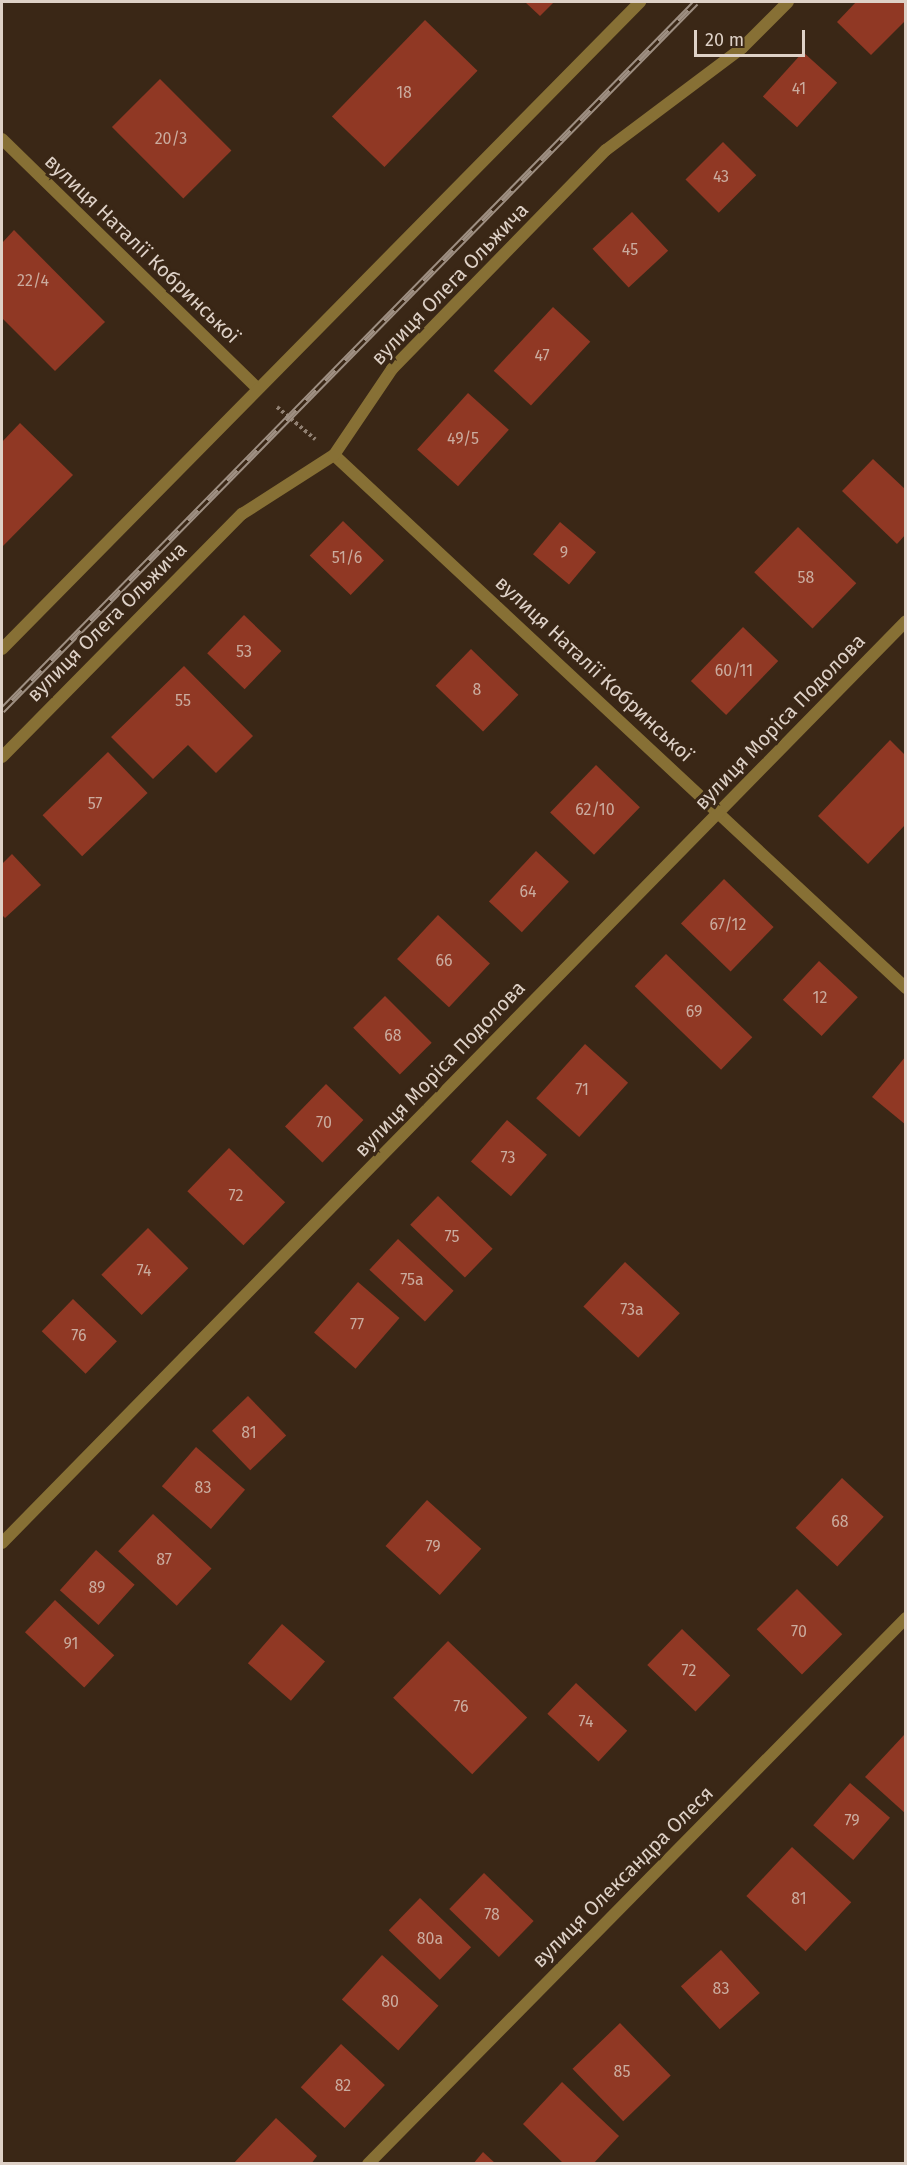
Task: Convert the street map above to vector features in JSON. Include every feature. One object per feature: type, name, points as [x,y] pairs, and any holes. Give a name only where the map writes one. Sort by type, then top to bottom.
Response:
[{"type":"street","points":[[2,649],[256,387],[640,2]]},
{"type":"street","name":"вулиця Олега Ольжича","points":[[2,757],[242,514],[334,455],[392,369],[606,150],[742,48],[788,2]]},
{"type":"street","name":"вулиця Наталії Кобринської","points":[[2,139],[256,387]]},
{"type":"street","name":"вулиця Наталії Кобринської","points":[[334,455],[720,812],[906,988]]},
{"type":"street","name":"вулиця Моріса Подолова","points":[[2,1543],[906,621]]},
{"type":"street","name":"вулиця Олександра Олеся","points":[[368,2163],[906,1618]]},
{"type":"path","points":[[282,411],[334,455]]},
{"type":"building","points":[[525,2],[554,2],[540,16]]},
{"type":"building","points":[[856,2],[906,2],[906,20],[871,55],[837,22]]},
{"type":"building","points":[[425,20],[478,71],[384,167],[332,116]]},
{"type":"building","points":[[803,52],[837,83],[797,127],[763,97]]},
{"type":"building","points":[[160,79],[231,150],[183,199],[112,127]]},
{"type":"building","points":[[723,142],[756,175],[719,213],[686,179]]},
{"type":"building","points":[[632,212],[668,251],[629,288],[593,249]]},
{"type":"building","points":[[14,230],[105,322],[55,371],[2,318],[2,243]]},
{"type":"building","points":[[553,307],[590,342],[531,405],[494,371]]},
{"type":"building","points":[[468,393],[509,430],[458,486],[417,449]]},
{"type":"building","points":[[20,423],[73,475],[2,547],[2,442]]},
{"type":"building","points":[[873,459],[906,490],[906,534],[897,544],[842,491]]},
{"type":"building","points":[[343,521],[384,561],[351,595],[310,556]]},
{"type":"building","points":[[560,522],[596,552],[569,584],[533,554]]},
{"type":"building","points":[[798,527],[856,583],[813,629],[754,572]]},
{"type":"building","points":[[244,615],[281,651],[245,689],[207,653]]},
{"type":"building","points":[[743,627],[778,661],[726,715],[691,681]]},
{"type":"building","points":[[471,649],[518,695],[483,732],[436,686]]},
{"type":"building","points":[[184,666],[253,736],[216,773],[188,745],[153,779],[111,737]]},
{"type":"building","points":[[890,740],[906,756],[906,824],[868,864],[818,816]]},
{"type":"building","points":[[108,752],[148,793],[82,856],[43,815]]},
{"type":"building","points":[[596,765],[640,807],[594,855],[550,812]]},
{"type":"building","points":[[536,851],[569,882],[522,932],[489,901]]},
{"type":"building","points":[[12,854],[41,885],[5,918],[2,915],[2,864]]},
{"type":"building","points":[[724,879],[774,927],[731,972],[681,924]]},
{"type":"building","points":[[438,915],[490,963],[449,1007],[397,959]]},
{"type":"building","points":[[666,954],[752,1037],[721,1070],[635,986]]},
{"type":"building","points":[[819,961],[858,997],[822,1036],[783,1000]]},
{"type":"building","points":[[385,996],[432,1043],[400,1074],[353,1028]]},
{"type":"building","points":[[585,1044],[628,1083],[579,1137],[536,1098]]},
{"type":"building","points":[[906,1056],[906,1125],[872,1097]]},
{"type":"building","points":[[326,1084],[363,1120],[322,1163],[285,1126]]},
{"type":"building","points":[[507,1120],[547,1155],[511,1196],[471,1162]]},
{"type":"building","points":[[229,1148],[285,1202],[243,1245],[187,1191]]},
{"type":"building","points":[[438,1196],[493,1249],[465,1278],[410,1225]]},
{"type":"building","points":[[148,1228],[188,1268],[142,1315],[101,1275]]},
{"type":"building","points":[[398,1239],[454,1291],[425,1322],[369,1270]]},
{"type":"building","points":[[625,1262],[680,1313],[638,1358],[583,1307]]},
{"type":"building","points":[[358,1282],[400,1318],[356,1369],[314,1333]]},
{"type":"building","points":[[73,1299],[117,1341],[86,1374],[42,1331]]},
{"type":"building","points":[[248,1396],[286,1436],[250,1470],[212,1431]]},
{"type":"building","points":[[196,1447],[245,1490],[211,1529],[162,1486]]},
{"type":"building","points":[[842,1478],[884,1517],[837,1567],[796,1528]]},
{"type":"building","points":[[427,1500],[481,1549],[440,1595],[386,1546]]},
{"type":"building","points":[[153,1514],[212,1569],[177,1606],[118,1551]]},
{"type":"building","points":[[96,1550],[135,1585],[99,1625],[60,1590]]},
{"type":"building","points":[[797,1589],[842,1634],[802,1675],[757,1629]]},
{"type":"building","points":[[55,1600],[114,1655],[84,1687],[25,1632]]},
{"type":"building","points":[[282,1624],[325,1661],[291,1701],[248,1663]]},
{"type":"building","points":[[682,1629],[730,1676],[695,1712],[647,1665]]},
{"type":"building","points":[[448,1641],[527,1717],[472,1774],[393,1698]]},
{"type":"building","points":[[576,1683],[627,1731],[599,1761],[547,1714]]},
{"type":"building","points":[[904,1735],[906,1736],[906,1814],[865,1777]]},
{"type":"building","points":[[850,1783],[890,1818],[853,1860],[813,1825]]},
{"type":"building","points":[[792,1847],[851,1902],[806,1951],[746,1896]]},
{"type":"building","points":[[484,1873],[534,1921],[499,1957],[449,1909]]},
{"type":"building","points":[[420,1898],[471,1947],[440,1980],[389,1930]]},
{"type":"building","points":[[721,1950],[760,1993],[720,2029],[681,1986]]},
{"type":"building","points":[[382,1955],[438,2006],[398,2050],[342,2000]]},
{"type":"building","points":[[620,2023],[671,2076],[623,2121],[573,2069]]},
{"type":"building","points":[[341,2044],[385,2085],[345,2128],[301,2087]]},
{"type":"building","points":[[562,2082],[619,2136],[593,2164],[564,2164],[523,2124]]},
{"type":"building","points":[[276,2118],[317,2156],[311,2164],[233,2164]]},
{"type":"building","points":[[483,2152],[496,2164],[473,2164]]},
{"type":"railway","points":[[2,710],[696,2]]}]
